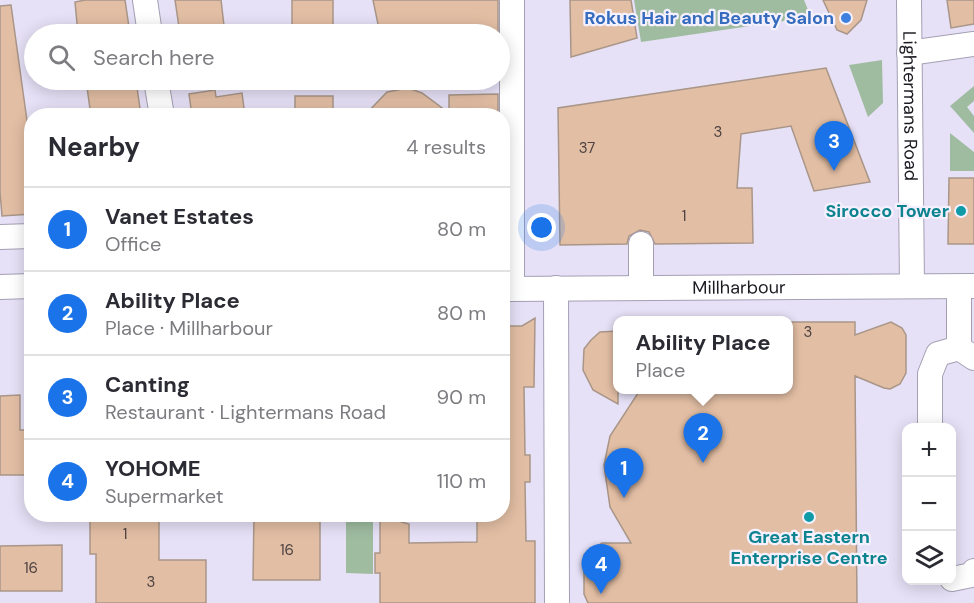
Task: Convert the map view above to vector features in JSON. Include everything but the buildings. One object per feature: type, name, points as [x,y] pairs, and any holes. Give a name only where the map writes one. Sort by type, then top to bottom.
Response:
[{"type":"street","points":[[145,0],[149,24]]},
{"type":"street","points":[[510,116],[512,0]]},
{"type":"street","name":"Lightermans Road","points":[[909,0],[912,286]]},
{"type":"street","points":[[909,53],[974,44]]},
{"type":"street","points":[[158,90],[161,108]]},
{"type":"street","points":[[0,237],[24,236]]},
{"type":"street","points":[[640,244],[641,288]]},
{"type":"street","points":[[0,287],[24,286]]},
{"type":"street","points":[[930,423],[930,374],[938,354],[966,353],[966,287]]},
{"type":"street","name":"Millharbour","points":[[510,289],[966,287]]},
{"type":"street","points":[[556,288],[557,603]]},
{"type":"street","points":[[956,578],[972,575],[974,571]]},
{"type":"green space","points":[[634,0],[804,0],[811,17],[641,42]]},
{"type":"green space","points":[[882,60],[883,103],[868,117],[849,65]]},
{"type":"green space","points":[[974,86],[974,101],[967,107],[974,116],[974,133],[950,106]]},
{"type":"green space","points":[[950,133],[974,152],[974,171],[950,171]]},
{"type":"green space","points":[[346,522],[373,522],[373,574],[346,573]]},
{"type":"place","name":"Rokus Hair and Beauty Salon","points":[[846,18]]},
{"type":"place","name":"Canting","points":[[834,171]]},
{"type":"place","name":"Sirocco Tower","points":[[961,211]]},
{"type":"place","name":"Ability Place","points":[[703,463]]},
{"type":"place","name":"Vanet Estates","points":[[624,498]]},
{"type":"place","name":"Great Eastern Enterprise Centre","points":[[809,517]]},
{"type":"place","name":"YOHOME","points":[[601,594]]}]
